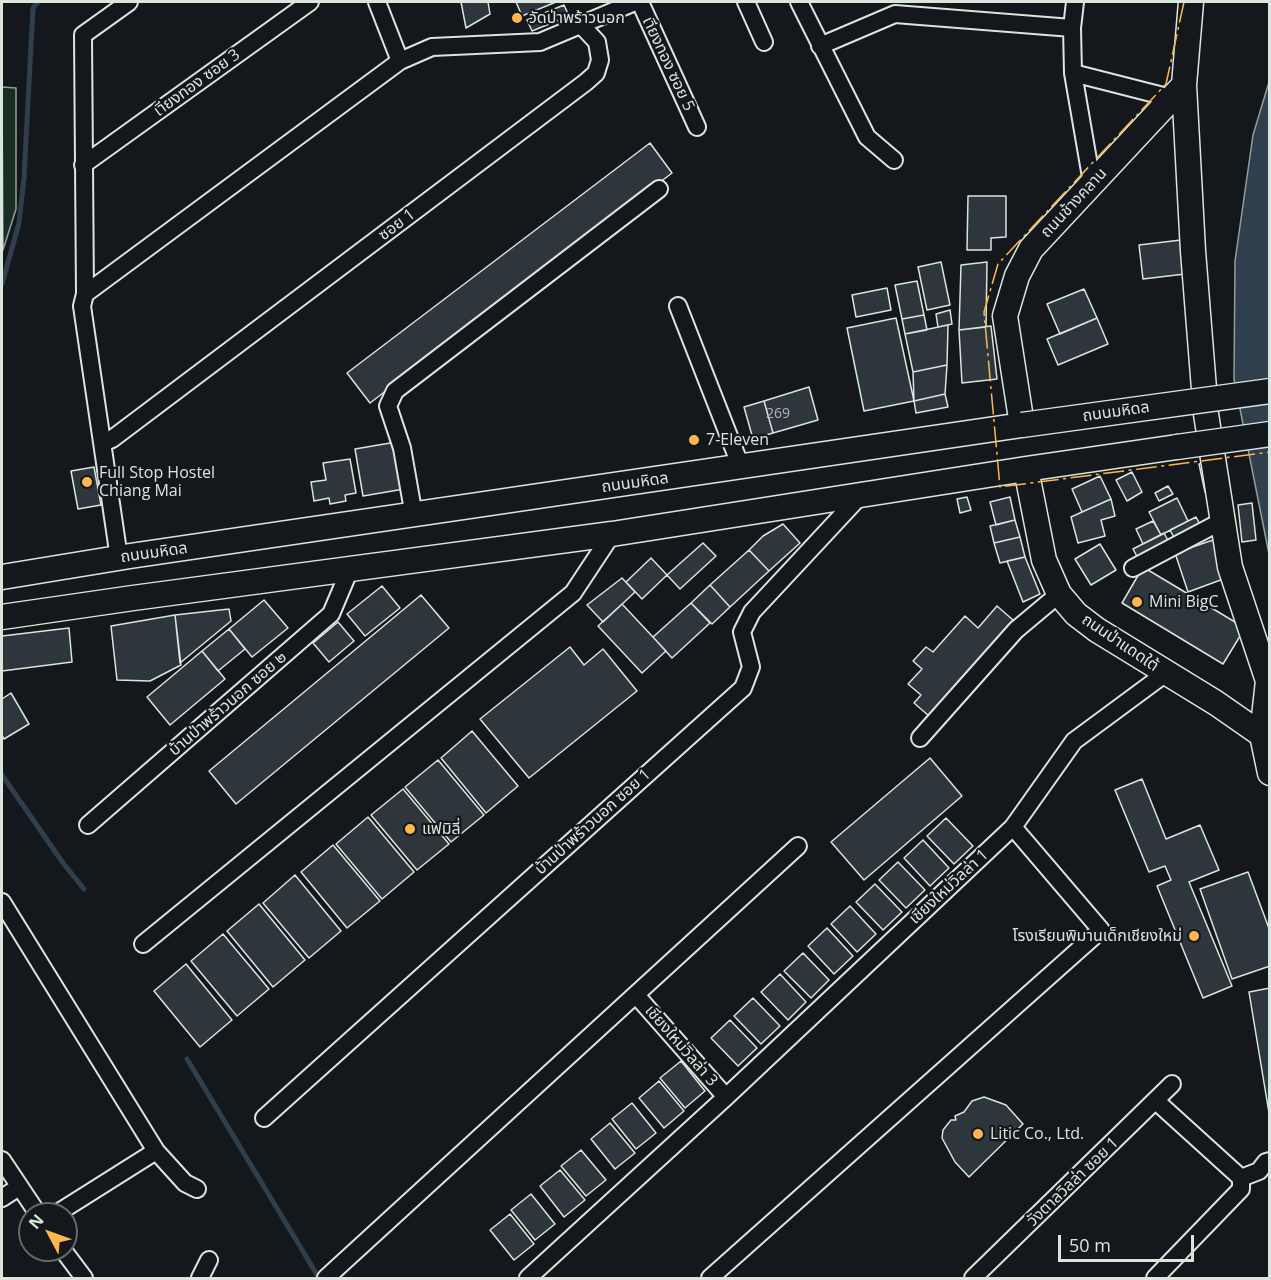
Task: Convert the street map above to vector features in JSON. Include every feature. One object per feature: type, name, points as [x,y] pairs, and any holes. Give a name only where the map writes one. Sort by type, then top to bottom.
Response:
[{"type":"main road","points":[[1191,2],[1178,92],[1206,414],[1230,567],[1268,681],[1262,735],[1269,773]]},
{"type":"main road","name":"ถนนช้างคลาน","points":[[1022,425],[1005,316],[1017,276],[1031,249],[1178,92]]},
{"type":"main road","name":"ถนนมหิดล","points":[[2,577],[1022,425],[1269,391]]},
{"type":"main road","points":[[2,617],[612,534],[1026,469],[1269,434]]},
{"type":"main road","name":"ถนนป่าแดดใต้","points":[[1026,469],[1044,560],[1059,594],[1076,614],[1097,630],[1216,703],[1262,735]]},
{"type":"street","points":[[124,557],[107,441],[91,302],[85,294],[83,35],[129,2]]},
{"type":"street","name":"เาียงทอง ซอย 3","points":[[83,165],[310,2]]},
{"type":"street","points":[[377,2],[400,61]]},
{"type":"street","points":[[85,294],[400,61],[432,47],[540,42],[638,2]]},
{"type":"street","name":"เาียงทอง ซอย 5","points":[[638,2],[697,127]]},
{"type":"street","points":[[746,2],[764,42]]},
{"type":"street","points":[[799,2],[867,137],[894,160]]},
{"type":"street","points":[[1075,2],[1072,28],[1073,73],[1092,183]]},
{"type":"street","points":[[820,46],[895,14],[1072,28]]},
{"type":"street","name":"ซอย 1","points":[[107,441],[586,82],[596,73],[600,60],[597,42],[580,24]]},
{"type":"street","points":[[1073,73],[1178,92]]},
{"type":"street","points":[[414,516],[402,448],[388,406],[395,391],[659,189]]},
{"type":"street","points":[[678,306],[741,467]]},
{"type":"street","name":"บ้านป่าพร้าวนอก ซอย 1","points":[[264,1118],[743,688],[751,666],[742,632],[752,612],[861,495]]},
{"type":"street","points":[[1133,568],[1222,521]]},
{"type":"street","points":[[143,944],[573,593],[612,534]]},
{"type":"street","name":"บ้านป่าพร้าวนอก ซอย ๒","points":[[88,825],[331,614],[350,570]]},
{"type":"street","points":[[920,738],[1016,630],[1059,594]]},
{"type":"street","name":"เชียงใหม่วิลล่า 1","points":[[528,1278],[726,1097],[1013,827],[1074,741],[1166,673]]},
{"type":"street","points":[[710,1278],[1101,930],[1013,827]]},
{"type":"street","points":[[327,1277],[798,846]]},
{"type":"street","points":[[2,902],[156,1151],[185,1183],[197,1189]]},
{"type":"street","name":"เชียงใหม่วิลล่า 3","points":[[636,995],[726,1097]]},
{"type":"street","name":"วังตาลวิลล่า ซอย 1","points":[[973,1278],[1172,1084]]},
{"type":"street","points":[[1156,1101],[1241,1184]]},
{"type":"street","points":[[75,1202],[156,1151]]},
{"type":"street","points":[[2,1160],[30,1202]]},
{"type":"street","points":[[1155,1278],[1241,1184],[1266,1169]]},
{"type":"street","points":[[2,1198],[19,1187]]},
{"type":"street","points":[[200,1278],[209,1260]]},
{"type":"street","points":[[72,1262],[84,1278]]},
{"type":"green space","points":[[2,87],[16,88],[16,209],[3,250]]},
{"type":"water","points":[[1269,82],[1269,554],[1234,379],[1235,261],[1253,135]]},
{"type":"building","points":[[461,2],[488,2],[490,14],[466,28]]},
{"type":"building","points":[[516,2],[556,2],[522,16]]},
{"type":"building","points":[[564,5],[569,16],[532,31],[527,20]]},
{"type":"building","points":[[650,143],[672,173],[370,403],[347,373]]},
{"type":"building","points":[[968,196],[1006,196],[1006,237],[991,238],[991,250],[967,250]]},
{"type":"building","points":[[1181,240],[1185,274],[1143,279],[1139,245]]},
{"type":"building","points":[[941,262],[950,305],[927,310],[918,267]]},
{"type":"building","points":[[987,262],[986,327],[959,330],[961,265]]},
{"type":"building","points":[[917,281],[924,315],[902,319],[895,285]]},
{"type":"building","points":[[887,288],[891,310],[856,317],[852,295]]},
{"type":"building","points":[[1084,289],[1097,318],[1060,334],[1047,304]]},
{"type":"building","points":[[950,310],[952,324],[938,327],[936,314]]},
{"type":"building","points":[[924,315],[927,330],[905,334],[902,319]]},
{"type":"building","points":[[896,318],[914,401],[864,411],[847,328]]},
{"type":"building","points":[[1097,318],[1108,344],[1058,365],[1047,339]]},
{"type":"building","points":[[948,325],[947,365],[913,372],[905,334]]},
{"type":"building","points":[[991,326],[997,379],[962,383],[959,330]]},
{"type":"building","points":[[947,365],[945,394],[914,401],[913,372]]},
{"type":"building","points":[[809,387],[818,420],[773,433],[764,401]]},
{"type":"building","points":[[945,394],[948,407],[916,413],[914,401]]},
{"type":"building","points":[[764,401],[773,433],[753,439],[744,407]]},
{"type":"building","points":[[396,442],[404,489],[363,496],[355,449]]},
{"type":"building","points":[[350,459],[356,493],[345,495],[346,501],[330,504],[329,498],[314,501],[311,482],[326,480],[323,463]]},
{"type":"building","points":[[1210,462],[1216,489],[1205,492],[1199,464]]},
{"type":"building","points":[[94,467],[101,505],[78,509],[71,471]]},
{"type":"building","points":[[1132,472],[1142,492],[1127,501],[1116,480]]},
{"type":"building","points":[[1100,476],[1111,499],[1082,512],[1072,489]]},
{"type":"building","points":[[1168,486],[1173,494],[1159,501],[1155,493]]},
{"type":"building","points":[[967,497],[971,510],[960,513],[957,499]]},
{"type":"building","points":[[1010,497],[1015,520],[996,525],[990,502]]},
{"type":"building","points":[[1177,498],[1188,521],[1161,535],[1149,512]]},
{"type":"building","points":[[1111,499],[1115,516],[1101,520],[1105,536],[1078,543],[1071,517]]},
{"type":"building","points":[[1252,503],[1256,540],[1242,542],[1238,505]]},
{"type":"building","points":[[1196,517],[1202,528],[1176,541],[1170,530]]},
{"type":"building","points":[[1015,520],[1020,537],[994,543],[990,526]]},
{"type":"building","points":[[1153,521],[1161,535],[1143,544],[1136,529]]},
{"type":"building","points":[[783,524],[800,543],[769,571],[749,550],[763,536]]},
{"type":"building","points":[[1164,533],[1171,546],[1140,562],[1133,549]]},
{"type":"building","points":[[1020,537],[1025,557],[1000,563],[994,543]]},
{"type":"building","points":[[1213,540],[1226,578],[1188,592],[1175,553]]},
{"type":"building","points":[[703,543],[716,556],[680,589],[667,575]]},
{"type":"building","points":[[1100,544],[1116,570],[1091,585],[1075,559]]},
{"type":"building","points":[[749,550],[769,571],[730,607],[710,585]]},
{"type":"building","points":[[1025,557],[1040,594],[1023,602],[1007,561]]},
{"type":"building","points":[[651,558],[667,575],[642,599],[626,582]]},
{"type":"building","points":[[1143,567],[1245,628],[1223,664],[1122,603]]},
{"type":"building","points":[[622,578],[635,592],[603,622],[587,605]]},
{"type":"building","points":[[710,585],[730,607],[712,624],[691,603]]},
{"type":"building","points":[[382,586],[400,608],[365,636],[347,614]]},
{"type":"building","points":[[421,595],[449,628],[236,804],[209,771]]},
{"type":"building","points":[[264,600],[288,628],[252,657],[229,629]]},
{"type":"building","points":[[691,603],[710,623],[672,658],[653,637]]},
{"type":"building","points":[[622,604],[666,651],[642,673],[598,626]]},
{"type":"building","points":[[997,606],[1013,620],[929,716],[914,703],[921,695],[908,684],[922,669],[913,661],[926,647],[933,652],[965,616],[978,628]]},
{"type":"building","points":[[229,609],[231,621],[180,663],[175,615]]},
{"type":"building","points":[[175,615],[181,665],[150,681],[117,680],[111,626]]},
{"type":"building","points":[[338,622],[354,641],[329,662],[313,643]]},
{"type":"building","points":[[69,628],[72,662],[2,671],[2,636]]},
{"type":"building","points":[[229,629],[245,649],[218,671],[202,651]]},
{"type":"building","points":[[570,647],[584,665],[603,649],[637,691],[529,778],[480,719]]},
{"type":"building","points":[[202,651],[225,679],[170,725],[147,697]]},
{"type":"building","points":[[11,693],[29,724],[4,739],[2,699]]},
{"type":"building","points":[[472,731],[518,786],[486,813],[441,758]]},
{"type":"building","points":[[930,758],[962,796],[864,880],[831,842]]},
{"type":"building","points":[[438,760],[484,815],[451,842],[405,787]]},
{"type":"building","name":"โรงเรียนพิมานเด็กเชียงใหม่","points":[[1142,779],[1166,839],[1200,825],[1219,870],[1189,882],[1232,986],[1203,998],[1157,886],[1171,880],[1165,866],[1149,872],[1115,790]]},
{"type":"building","name":"แฟมิลี่","points":[[403,789],[449,844],[417,870],[371,815]]},
{"type":"building","points":[[368,817],[414,872],[382,899],[336,844]]},
{"type":"building","points":[[946,818],[973,846],[954,864],[927,836]]},
{"type":"building","points":[[923,840],[949,868],[930,886],[904,858]]},
{"type":"building","points":[[333,845],[380,901],[347,928],[301,872]]},
{"type":"building","points":[[898,862],[925,890],[906,908],[879,880]]},
{"type":"building","points":[[1248,872],[1270,931],[1270,966],[1232,979],[1200,889]]},
{"type":"building","points":[[295,875],[341,931],[309,958],[263,903]]},
{"type":"building","points":[[875,884],[902,912],[883,930],[856,902]]},
{"type":"building","points":[[259,904],[305,960],[273,987],[227,931]]},
{"type":"building","points":[[850,906],[876,934],[857,952],[831,924]]},
{"type":"building","points":[[827,928],[853,956],[834,974],[808,946]]},
{"type":"building","points":[[223,934],[269,989],[237,1016],[191,961]]},
{"type":"building","points":[[803,953],[829,980],[811,998],[784,971]]},
{"type":"building","points":[[186,964],[232,1020],[200,1047],[154,991]]},
{"type":"building","points":[[780,974],[806,1002],[788,1020],[761,992]]},
{"type":"building","points":[[1270,988],[1270,1119],[1249,992]]},
{"type":"building","points":[[753,998],[780,1026],[761,1044],[734,1016]]},
{"type":"building","points":[[730,1020],[757,1048],[738,1066],[711,1038]]},
{"type":"building","points":[[681,1061],[705,1091],[685,1108],[660,1078]]},
{"type":"building","points":[[659,1081],[684,1111],[664,1128],[639,1098]]},
{"type":"building","name":"Litic Co., Ltd.","points":[[984,1097],[1006,1105],[1023,1124],[969,1177],[955,1162],[942,1138],[943,1130],[951,1120],[956,1120],[955,1116],[964,1112],[972,1101]]},
{"type":"building","points":[[632,1103],[656,1133],[636,1149],[612,1119]]},
{"type":"building","points":[[610,1123],[635,1153],[615,1169],[591,1139]]},
{"type":"building","points":[[581,1150],[606,1180],[586,1196],[561,1166]]},
{"type":"building","points":[[560,1170],[585,1200],[564,1217],[540,1186]]},
{"type":"building","points":[[531,1194],[555,1224],[535,1240],[511,1210]]},
{"type":"building","points":[[510,1214],[534,1244],[514,1260],[490,1230]]},
{"type":"waterway","points":[[2,284],[19,223],[24,178],[33,8],[38,2]]},
{"type":"waterway","points":[[2,775],[63,863],[84,889]]},
{"type":"waterway","points":[[187,1059],[319,1278]]},
{"type":"power","points":[[1184,2],[1166,84],[998,264],[984,312],[1000,487],[1270,452]]},
{"type":"place","name":"วัดป่าพร้าวนอก","points":[[517,18]]},
{"type":"place","name":"7-Eleven","points":[[694,440]]},
{"type":"place","name":"Full Stop Hostel Chiang Mai","points":[[87,482]]},
{"type":"place","name":"Mini BigC","points":[[1137,602]]},
{"type":"place","name":"แฟมิลี่","points":[[410,829]]},
{"type":"place","name":"โรงเรียนพิมานเด็กเชียงใหม่","points":[[1194,936]]},
{"type":"place","name":"Litic Co., Ltd.","points":[[978,1134]]}]
